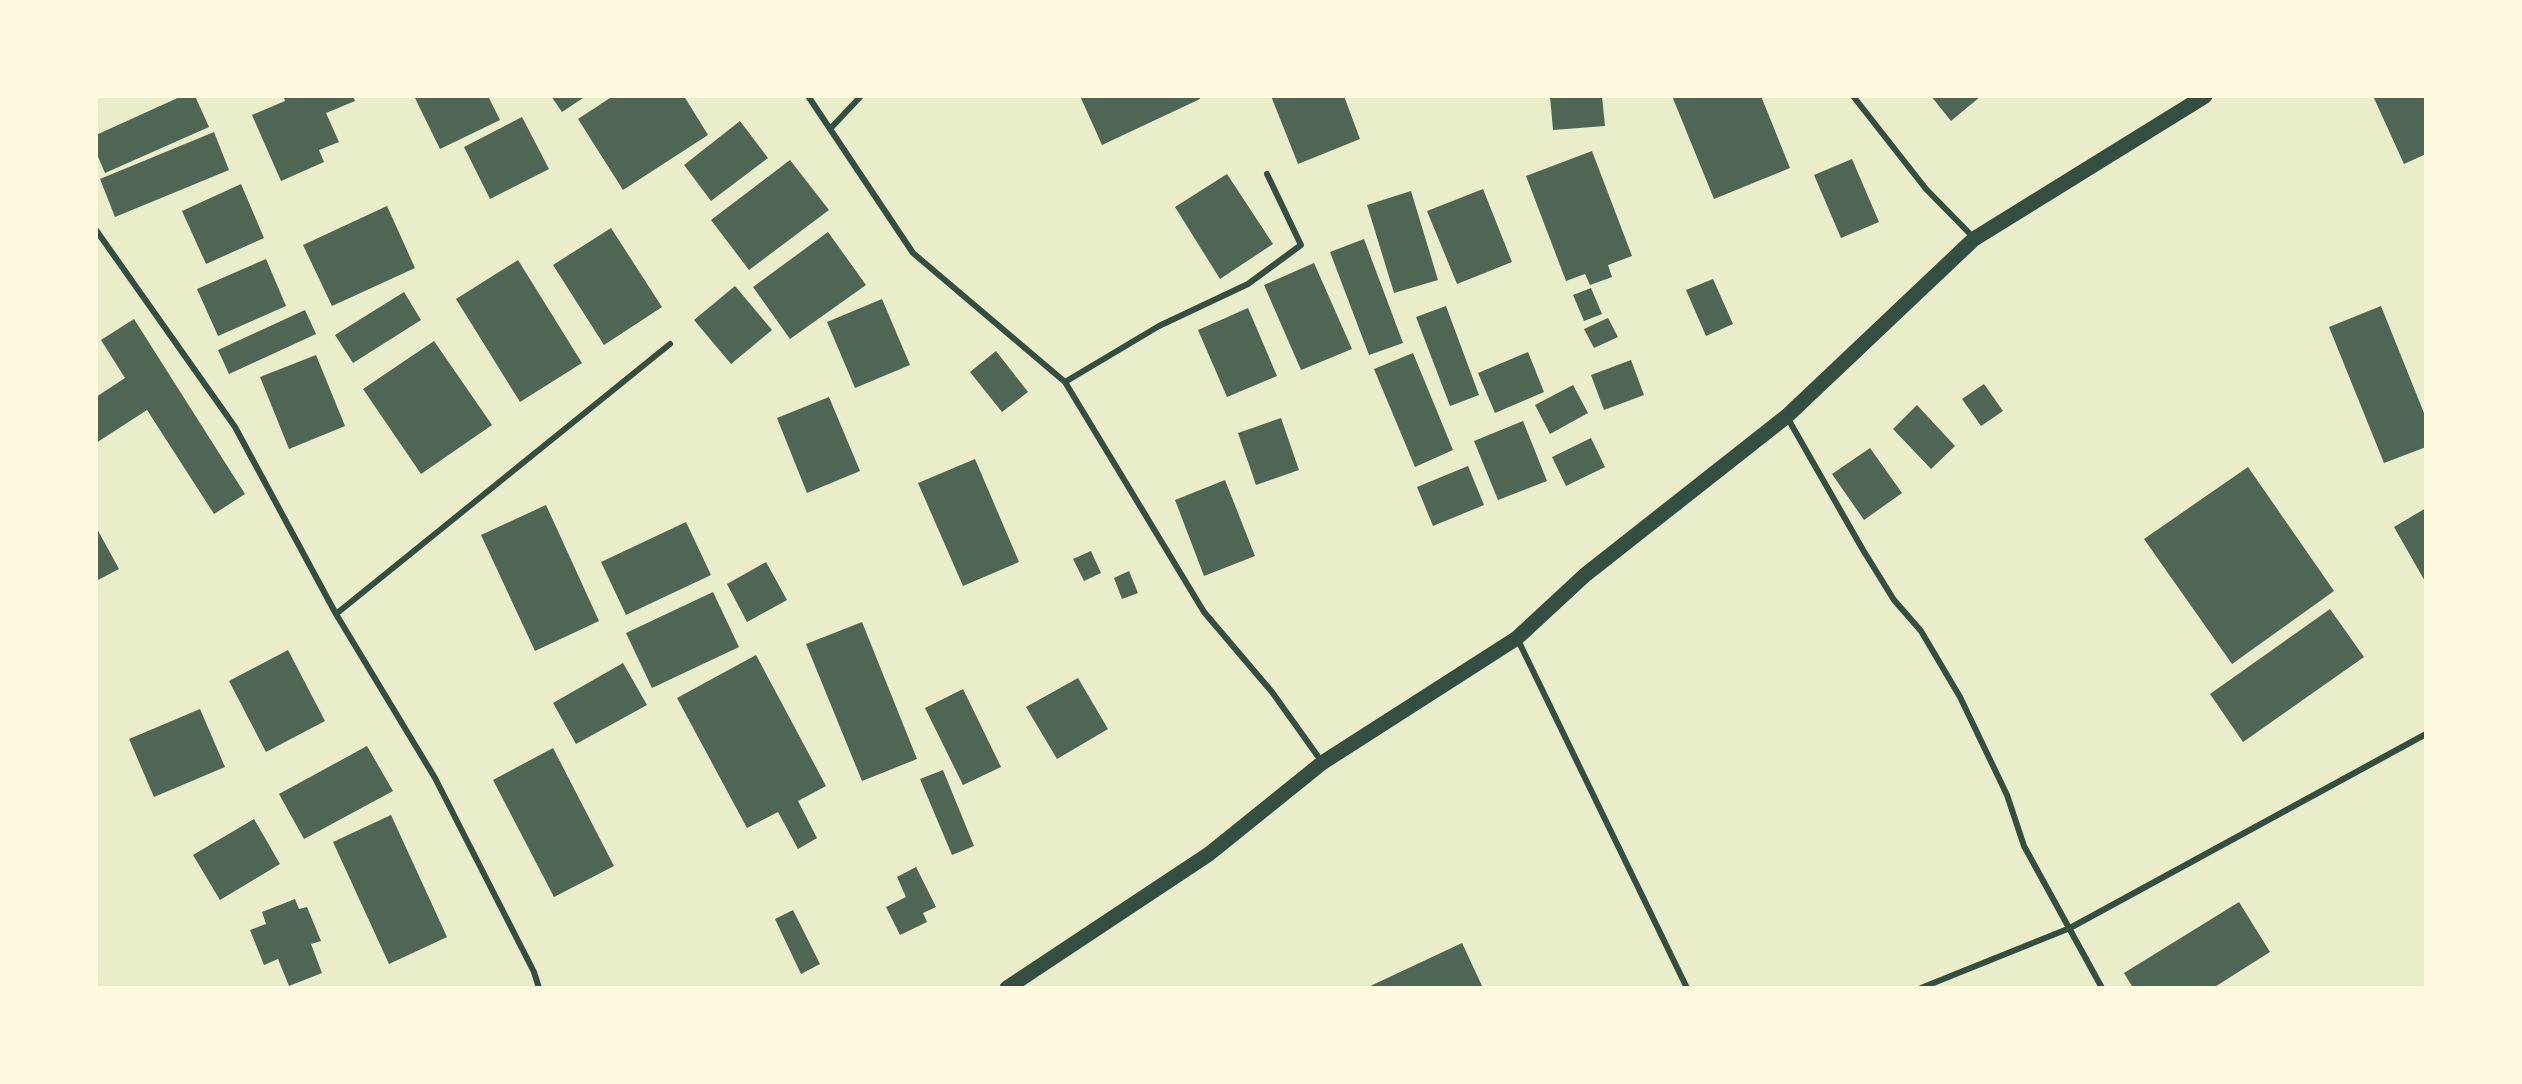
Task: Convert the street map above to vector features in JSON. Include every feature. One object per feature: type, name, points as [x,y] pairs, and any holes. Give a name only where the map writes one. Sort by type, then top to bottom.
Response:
[{"type":"main road","points":[[1007,988],[1209,854],[1322,763],[1517,638],[1585,575],[1787,416],[1974,239],[2205,96]]},
{"type":"street","points":[[808,96],[914,253],[1065,382],[1204,612],[1272,692],[1322,763]]},
{"type":"street","points":[[830,129],[861,96]]},
{"type":"street","points":[[1853,96],[1926,189],[1974,239]]},
{"type":"street","points":[[1065,382],[1159,326],[1248,284],[1301,245],[1267,174]]},
{"type":"street","points":[[96,230],[235,427],[336,614],[435,778],[534,972],[539,988]]},
{"type":"street","points":[[336,614],[670,344]]},
{"type":"street","points":[[1787,416],[1863,550],[1894,600],[1921,631],[1960,697],[2007,795],[2024,846],[2102,988]]},
{"type":"street","points":[[1517,638],[1687,988]]},
{"type":"street","points":[[1921,988],[2070,928],[2425,737]]},
{"type":"building","points":[[182,96],[195,96],[209,127],[105,173],[96,152],[96,135]]},
{"type":"building","points":[[289,96],[353,96],[355,101],[326,113],[339,142],[319,150],[324,162],[281,181],[252,115],[285,101],[284,98]]},
{"type":"building","points":[[414,96],[488,96],[500,120],[440,149]]},
{"type":"building","points":[[551,96],[586,96],[562,112]]},
{"type":"building","points":[[613,96],[684,96],[708,135],[623,190],[578,119]]},
{"type":"building","points":[[1080,96],[1199,96],[1200,99],[1102,145]]},
{"type":"building","points":[[1271,96],[1344,96],[1360,139],[1298,164]]},
{"type":"building","points":[[1550,96],[1602,96],[1605,126],[1553,130]]},
{"type":"building","points":[[1672,96],[1761,96],[1790,168],[1714,199]]},
{"type":"building","points":[[1931,96],[1981,96],[1951,121]]},
{"type":"building","points":[[2373,96],[2426,96],[2426,154],[2404,164]]},
{"type":"building","points":[[522,117],[549,169],[490,199],[464,147]]},
{"type":"building","points":[[740,121],[768,158],[711,201],[684,165]]},
{"type":"building","points":[[214,132],[229,170],[115,217],[100,179]]},
{"type":"building","points":[[1592,151],[1632,256],[1608,265],[1612,277],[1590,285],[1585,274],[1566,281],[1526,176]]},
{"type":"building","points":[[1852,159],[1879,222],[1841,238],[1814,175]]},
{"type":"building","points":[[790,160],[829,210],[749,270],[711,220]]},
{"type":"building","points":[[1227,174],[1273,244],[1220,279],[1175,207]]},
{"type":"building","points":[[241,184],[264,238],[206,264],[182,211]]},
{"type":"building","points":[[1483,189],[1512,262],[1457,284],[1427,211]]},
{"type":"building","points":[[1411,191],[1438,280],[1394,293],[1367,205]]},
{"type":"building","points":[[387,206],[415,268],[332,306],[303,245]]},
{"type":"building","points":[[611,228],[662,307],[604,345],[553,265]]},
{"type":"building","points":[[828,232],[866,285],[790,339],[753,287]]},
{"type":"building","points":[[1364,239],[1403,343],[1369,355],[1330,252]]},
{"type":"building","points":[[266,259],[286,306],[218,336],[197,289]]},
{"type":"building","points":[[518,260],[582,363],[520,402],[456,299]]},
{"type":"building","points":[[1314,263],[1352,349],[1301,370],[1264,285]]},
{"type":"building","points":[[1713,279],[1733,324],[1706,336],[1686,290]]},
{"type":"building","points":[[735,286],[772,330],[731,364],[694,320]]},
{"type":"building","points":[[1591,288],[1602,314],[1584,321],[1573,295]]},
{"type":"building","points":[[404,292],[421,320],[353,363],[335,335]]},
{"type":"building","points":[[882,299],[910,365],[855,388],[827,322]]},
{"type":"building","points":[[1446,306],[1479,395],[1450,406],[1416,317]]},
{"type":"building","points":[[2381,306],[2426,418],[2426,447],[2384,463],[2329,327]]},
{"type":"building","points":[[1248,308],[1277,376],[1227,397],[1198,330]]},
{"type":"building","points":[[305,310],[316,334],[229,374],[218,350]]},
{"type":"building","points":[[1608,318],[1618,337],[1594,348],[1584,329]]},
{"type":"building","points":[[134,319],[245,494],[214,514],[147,410],[96,443],[96,397],[125,378],[101,340]]},
{"type":"building","points":[[434,341],[492,425],[421,474],[363,389]]},
{"type":"building","points":[[996,351],[1028,392],[1002,412],[970,372]]},
{"type":"building","points":[[1528,352],[1544,392],[1495,413],[1478,373]]},
{"type":"building","points":[[1413,353],[1453,450],[1415,467],[1374,369]]},
{"type":"building","points":[[316,355],[345,426],[289,449],[260,377]]},
{"type":"building","points":[[1631,360],[1644,395],[1604,410],[1591,375]]},
{"type":"building","points":[[1984,384],[2003,411],[1981,426],[1962,399]]},
{"type":"building","points":[[1573,385],[1588,413],[1550,434],[1535,405]]},
{"type":"building","points":[[829,397],[860,471],[807,493],[777,418]]},
{"type":"building","points":[[1917,405],[1955,446],[1931,469],[1893,429]]},
{"type":"building","points":[[1281,418],[1299,470],[1256,485],[1238,433]]},
{"type":"building","points":[[1523,421],[1547,481],[1498,500],[1474,441]]},
{"type":"building","points":[[1591,438],[1605,467],[1566,486],[1552,457]]},
{"type":"building","points":[[1870,448],[1902,493],[1864,520],[1832,474]]},
{"type":"building","points":[[975,459],[1019,562],[963,586],[918,483]]},
{"type":"building","points":[[1468,466],[1484,505],[1433,526],[1417,487]]},
{"type":"building","points":[[2248,467],[2334,591],[2232,664],[2144,539]]},
{"type":"building","points":[[1225,480],[1255,556],[1204,576],[1175,500]]},
{"type":"building","points":[[546,505],[599,621],[535,651],[481,535]]},
{"type":"building","points":[[2426,508],[2426,583],[2394,527]]},
{"type":"building","points":[[686,522],[711,575],[626,615],[601,562]]},
{"type":"building","points":[[96,527],[119,569],[96,581]]},
{"type":"building","points":[[1091,551],[1101,573],[1084,581],[1073,559]]},
{"type":"building","points":[[766,562],[787,600],[747,622],[727,584]]},
{"type":"building","points":[[1129,571],[1138,593],[1122,599],[1114,578]]},
{"type":"building","points":[[713,592],[739,647],[652,688],[626,633]]},
{"type":"building","points":[[2330,609],[2364,657],[2243,742],[2210,694]]},
{"type":"building","points":[[862,622],[917,759],[862,781],[806,644]]},
{"type":"building","points":[[288,650],[325,721],[266,752],[229,681]]},
{"type":"building","points":[[756,655],[826,786],[798,801],[817,838],[798,849],[778,812],[747,828],[677,698]]},
{"type":"building","points":[[623,663],[647,705],[576,744],[553,703]]},
{"type":"building","points":[[1078,678],[1108,729],[1057,759],[1026,707]]},
{"type":"building","points":[[963,689],[1001,767],[963,785],[925,708]]},
{"type":"building","points":[[200,709],[225,767],[154,797],[129,739]]},
{"type":"building","points":[[367,746],[393,791],[304,839],[279,794]]},
{"type":"building","points":[[553,748],[614,866],[554,897],[493,780]]},
{"type":"building","points":[[943,770],[974,846],[952,855],[920,779]]},
{"type":"building","points":[[391,815],[447,937],[389,964],[333,842]]},
{"type":"building","points":[[254,819],[280,864],[220,900],[193,855]]},
{"type":"building","points":[[916,867],[936,907],[923,913],[927,922],[900,935],[886,907],[906,897],[897,877]]},
{"type":"building","points":[[295,899],[299,909],[307,907],[321,941],[311,944],[322,973],[289,986],[278,959],[264,965],[250,930],[266,924],[262,912]]},
{"type":"building","points":[[2239,902],[2270,952],[2213,988],[2133,988],[2124,973]]},
{"type":"building","points":[[793,910],[820,964],[801,974],[775,919]]},
{"type":"building","points":[[1462,943],[1483,988],[1366,988]]}]
